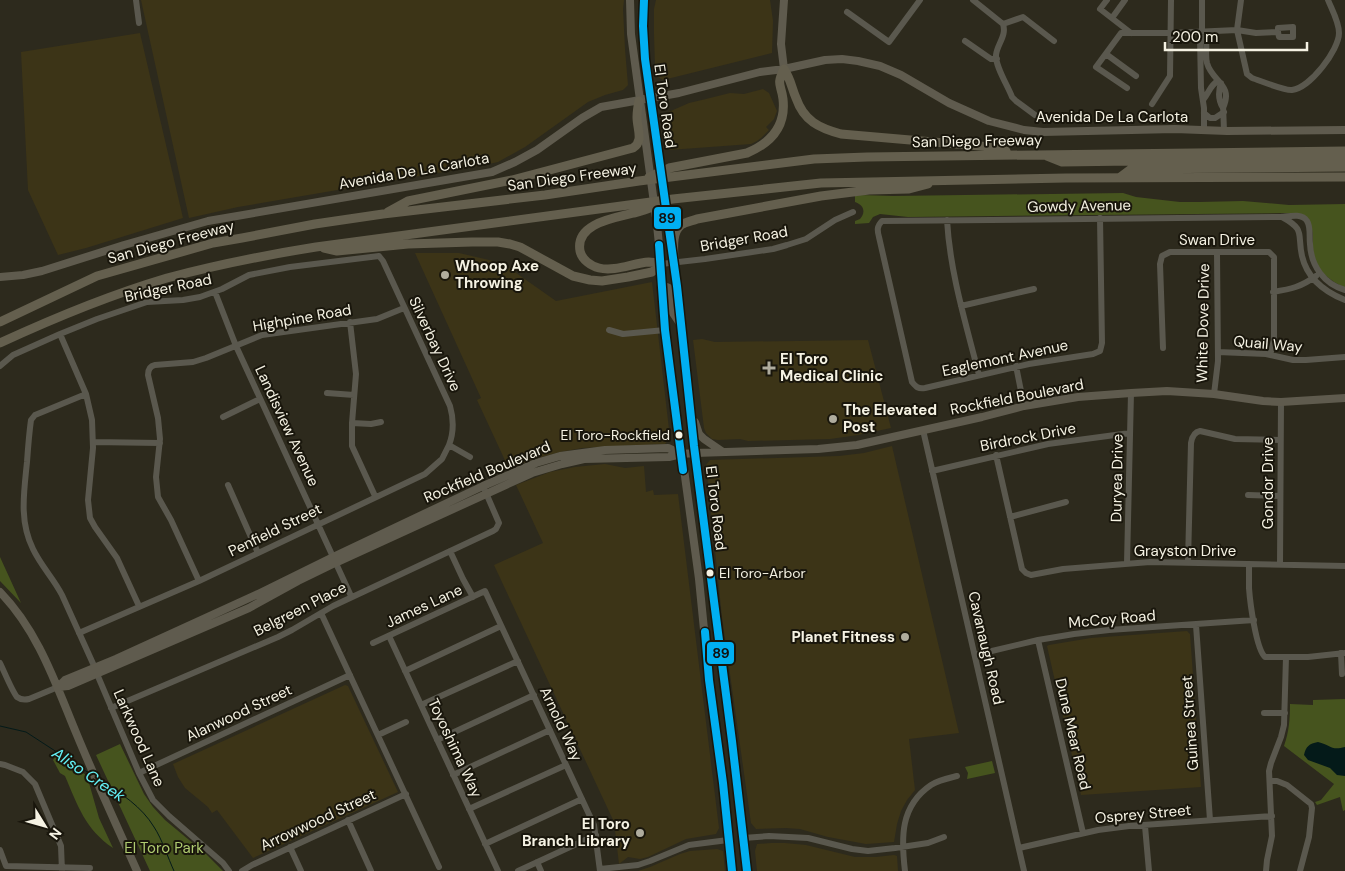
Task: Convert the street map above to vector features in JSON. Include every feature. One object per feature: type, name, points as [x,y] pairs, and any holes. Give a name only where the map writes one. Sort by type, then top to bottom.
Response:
[{"type":"highway","points":[[784,69],[790,78],[796,99],[802,110],[814,123],[823,129],[841,134],[991,147],[1016,154]]},
{"type":"highway","points":[[670,173],[747,153],[764,144],[776,132],[783,113],[778,82],[784,69]]},
{"type":"highway","points":[[383,214],[408,201],[512,180],[633,148],[639,139],[637,116],[639,100]]},
{"type":"highway","name":"San Diego Freeway","points":[[0,322],[97,276],[213,243],[315,224],[545,195],[639,181],[670,173],[867,157],[1345,151]]},
{"type":"highway","points":[[1042,154],[1062,162],[1345,158]]},
{"type":"highway","points":[[1119,178],[1131,169],[1345,167]]},
{"type":"highway","points":[[661,264],[649,262],[607,269],[600,268],[592,266],[585,261],[580,253],[580,245],[585,232],[591,227],[643,207],[673,199],[821,183],[940,180],[1345,177]]},
{"type":"highway","points":[[674,262],[674,242],[677,230],[684,224],[697,219],[821,196],[869,190],[909,189],[940,180]]},
{"type":"highway","points":[[0,343],[76,309],[167,278],[269,254],[643,207]]},
{"type":"highway","points":[[316,247],[337,251],[408,244],[504,243],[520,247],[573,276],[596,280],[628,277],[652,272],[661,264]]},
{"type":"main road","name":"El Toro Road","points":[[630,0],[631,34],[661,264],[665,330],[699,580],[732,871]]},
{"type":"main road","name":"El Toro Road","points":[[644,0],[642,19],[643,43],[674,262],[695,453],[747,871]]},
{"type":"main road","points":[[784,0],[781,44],[784,69]]},
{"type":"main road","name":"Avenida De La Carlota","points":[[0,277],[42,271],[124,245],[208,222],[492,172],[537,150],[597,109],[679,93],[760,72],[825,60],[842,59],[880,66],[901,75],[968,112],[989,121],[1024,130],[1043,132],[1175,129],[1224,131],[1345,130]]},
{"type":"main road","points":[[661,287],[669,288],[673,313],[681,325]]},
{"type":"main road","name":"Rockfield Boulevard","points":[[58,687],[65,680],[96,671],[485,490],[562,464],[596,458],[669,457],[695,453],[831,448],[857,445],[1024,406],[1078,397],[1178,391],[1281,402],[1345,398]]},
{"type":"main road","points":[[691,412],[699,434],[723,452]]},
{"type":"main road","points":[[0,592],[10,602],[41,649],[137,871]]},
{"type":"main road","points":[[705,634],[718,632]]},
{"type":"main road","points":[[728,840],[742,838]]},
{"type":"street","points":[[136,0],[139,23]]},
{"type":"street","points":[[847,12],[889,42],[920,0]]},
{"type":"street","points":[[973,0],[1004,24],[1005,32],[996,53],[997,59],[1012,97],[1035,115]]},
{"type":"street","points":[[1107,0],[1100,9],[1131,33]]},
{"type":"street","points":[[1112,18],[1125,0]]},
{"type":"street","points":[[1152,104],[1170,76],[1171,0]]},
{"type":"street","points":[[1202,0],[1202,32],[1200,38],[1204,130]]},
{"type":"street","points":[[1241,0],[1237,30],[1247,74],[1252,78],[1291,90],[1298,88],[1322,69],[1338,42],[1338,24],[1328,0]]},
{"type":"street","points":[[1004,24],[1022,17],[1054,41]]},
{"type":"street","points":[[1127,88],[1096,67],[1121,33],[1237,30],[1256,33],[1278,32]]},
{"type":"street","points":[[1202,32],[1207,39],[1207,62],[1212,74],[1225,87],[1224,131]]},
{"type":"street","points":[[965,41],[991,59],[997,59]]},
{"type":"street","points":[[1106,54],[1136,76]]},
{"type":"street","points":[[1202,100],[1213,84],[1220,82]]},
{"type":"street","points":[[1204,113],[1210,118],[1215,118],[1223,110]]},
{"type":"street","name":"Bridger Road","points":[[661,264],[785,246],[806,238],[835,220],[853,212]]},
{"type":"street","name":"Gowdy Avenue","points":[[916,386],[912,382],[879,237],[879,224],[882,221],[1282,217],[1294,215],[1307,220],[1311,256],[1316,275]]},
{"type":"street","points":[[1282,217],[1292,222],[1298,228],[1305,266],[1332,285],[1345,290]]},
{"type":"street","name":"Eaglemont Avenue","points":[[916,386],[925,388],[1016,366],[1093,354],[1100,351],[1102,343],[1100,218]]},
{"type":"street","points":[[947,220],[950,257],[979,375]]},
{"type":"street","name":"Swan Drive","points":[[1163,348],[1160,264],[1162,256],[1170,252],[1265,252],[1272,254],[1274,257],[1273,292]]},
{"type":"street","name":"White Dove Drive","points":[[1214,394],[1218,370],[1217,253]]},
{"type":"street","name":"Bridger Road","points":[[0,366],[13,355],[60,334],[147,302],[200,297],[215,292],[249,275],[290,267],[379,256]]},
{"type":"street","name":"Silverbay Drive","points":[[379,256],[450,406],[453,425],[448,445]]},
{"type":"street","points":[[1270,356],[1274,340],[1273,292],[1295,288],[1305,284],[1316,275]]},
{"type":"street","points":[[1316,275],[1325,290],[1345,300]]},
{"type":"street","points":[[961,306],[1034,289]]},
{"type":"street","name":"Landisview Avenue","points":[[215,292],[260,400],[351,596]]},
{"type":"street","name":"Highpine Road","points":[[160,443],[158,418],[148,375],[148,370],[151,367],[155,365],[193,362],[262,335],[381,318],[404,308]]},
{"type":"street","points":[[350,322],[356,374],[351,438],[354,451],[375,496]]},
{"type":"street","points":[[609,330],[623,334],[665,330]]},
{"type":"street","points":[[60,334],[86,394],[92,420],[93,442],[88,500],[90,518],[117,558],[139,606]]},
{"type":"street","name":"Quail Way","points":[[1218,352],[1261,354],[1282,359],[1300,360],[1345,357]]},
{"type":"street","points":[[1016,366],[1024,406]]},
{"type":"street","points":[[327,393],[354,395]]},
{"type":"street","name":"Duryea Drive","points":[[1127,563],[1131,393]]},
{"type":"street","name":"Larkwood Lane","points":[[86,394],[35,415],[31,420],[23,503],[25,525],[32,548],[62,595],[139,773],[153,800],[223,863],[228,871]]},
{"type":"street","points":[[223,417],[260,400]]},
{"type":"street","name":"Gondor Drive","points":[[1280,564],[1281,402]]},
{"type":"street","points":[[352,422],[371,424],[381,422]]},
{"type":"street","name":"Cavanaugh Road","points":[[923,430],[1024,871]]},
{"type":"street","points":[[1188,562],[1191,443],[1195,433],[1200,431],[1235,439],[1280,440]]},
{"type":"street","name":"Birdrock Drive","points":[[932,471],[1068,440],[1130,433]]},
{"type":"street","points":[[93,442],[160,443],[156,477],[158,496],[199,581]]},
{"type":"street","points":[[448,445],[470,457]]},
{"type":"street","name":"Penfield Street","points":[[79,633],[199,581],[375,496],[425,474],[442,459],[448,445]]},
{"type":"street","points":[[996,456],[1010,516],[1066,502]]},
{"type":"street","points":[[228,485],[258,553]]},
{"type":"street","name":"Belgreen Place","points":[[111,708],[292,630],[351,596],[493,531],[498,526],[498,519],[485,490]]},
{"type":"street","points":[[1248,495],[1280,496]]},
{"type":"street","name":"Grayston Drive","points":[[1010,516],[1022,569],[1031,575],[1063,569],[1127,563],[1188,562],[1345,566]]},
{"type":"street","points":[[450,551],[473,597]]},
{"type":"street","points":[[1249,564],[1249,589],[1260,652],[1265,657],[1343,653],[1342,674]]},
{"type":"street","name":"James Lane","points":[[373,643],[485,591]]},
{"type":"street","name":"Arnold Way","points":[[485,591],[594,825],[600,870]]},
{"type":"street","points":[[321,612],[439,867]]},
{"type":"street","name":"McCoy Road","points":[[975,655],[1038,640],[1091,632],[1254,620]]},
{"type":"street","name":"Guinea Street","points":[[1196,625],[1210,820]]},
{"type":"street","points":[[405,671],[502,626]]},
{"type":"street","name":"Toyoshima Way","points":[[389,636],[498,871]]},
{"type":"street","name":"Dune Mear Road","points":[[1038,640],[1083,833]]},
{"type":"street","points":[[1266,871],[1272,836],[1269,771],[1282,737],[1284,725],[1286,657]]},
{"type":"street","points":[[421,705],[518,661]]},
{"type":"street","points":[[0,663],[2,673]]},
{"type":"street","name":"Rockfield Boulevard","points":[[2,673],[17,697],[23,700],[58,687]]},
{"type":"street","name":"Alanwood Street","points":[[139,773],[350,675]]},
{"type":"street","points":[[437,740],[534,695]]},
{"type":"street","points":[[1264,713],[1285,713]]},
{"type":"street","points":[[378,735],[406,722]]},
{"type":"street","points":[[453,775],[550,730]]},
{"type":"street","points":[[0,764],[22,772],[35,784],[61,846],[62,869]]},
{"type":"street","points":[[469,809],[566,765]]},
{"type":"street","points":[[905,871],[902,847],[905,819],[919,796],[932,785],[958,776]]},
{"type":"street","points":[[1270,781],[1277,781],[1287,785],[1311,804],[1309,837],[1300,871]]},
{"type":"street","name":"Arrowwood Street","points":[[242,871],[406,794]]},
{"type":"street","points":[[485,844],[582,799]]},
{"type":"street","name":"Osprey Street","points":[[1019,848],[1112,828],[1272,816]]},
{"type":"street","points":[[348,820],[371,871]]},
{"type":"street","points":[[1145,826],[1149,871]]},
{"type":"street","points":[[518,871],[596,835]]},
{"type":"street","points":[[742,838],[769,836],[808,838],[868,851],[928,843],[944,837]]},
{"type":"street","points":[[600,870],[644,863],[688,845],[728,840]]},
{"type":"street","points":[[290,847],[301,871]]},
{"type":"street","points":[[0,850],[6,866],[62,869],[90,868]]},
{"type":"street","points":[[537,862],[541,871]]},
{"type":"street","points":[[625,871],[631,866]]},
{"type":"shaded area","points":[[141,0],[624,0],[628,85],[623,90],[588,102],[525,147],[498,162],[238,207],[189,218]]},
{"type":"shaded area","points":[[656,0],[770,0],[773,21],[772,53],[663,80],[656,76],[655,67],[654,9]]},
{"type":"shaded area","points":[[140,33],[183,218],[58,255],[28,190],[21,52]]},
{"type":"shaded area","points":[[763,89],[769,93],[777,111],[774,119],[766,127],[769,130],[757,141],[751,144],[669,150],[664,114],[689,103],[730,93],[744,94]]},
{"type":"shaded area","points":[[415,253],[459,253],[502,263],[556,301],[652,282],[670,438],[665,444],[582,448],[560,452],[531,460],[509,469],[477,400],[481,398]]},
{"type":"shaded area","points":[[702,339],[715,342],[868,340],[891,428],[830,439],[748,441],[740,439],[712,439],[704,428],[693,340]]},
{"type":"shaded area","points":[[892,446],[959,733],[909,739],[915,790],[901,811],[894,842],[866,844],[828,837],[800,829],[756,829],[751,823],[722,617],[706,465],[710,460],[839,456],[864,453]]},
{"type":"shaded area","points":[[605,464],[625,468],[644,466],[646,492],[653,490],[654,495],[678,494],[719,828],[716,834],[686,839],[648,857],[640,859],[628,857],[619,864],[614,822],[494,565],[543,543],[516,485],[550,472]]},
{"type":"shaded area","points":[[1187,631],[1190,634],[1201,787],[1081,795],[1047,646],[1091,638]]},
{"type":"shaded area","points":[[345,685],[348,686],[398,792],[253,858],[217,810],[212,813],[208,807],[185,788],[173,764]]},
{"type":"shaded area","points":[[757,844],[806,845],[855,857],[894,855],[897,856],[898,871],[757,871],[755,851]]},
{"type":"shaded area","points":[[717,849],[723,851],[725,871],[638,871],[690,851]]},
{"type":"green space","points":[[1123,193],[1136,197],[1180,202],[1243,201],[1289,205],[1345,204],[1345,288],[1328,278],[1317,264],[1313,250],[1311,226],[1301,214],[908,217],[880,214],[873,217],[869,223],[855,224],[855,221],[860,219],[863,214],[862,207],[855,202],[855,196],[860,195]]},
{"type":"green space","points":[[0,557],[21,603],[0,581]]},
{"type":"green space","points":[[1345,699],[1345,810],[1343,811],[1340,797],[1317,805],[1315,802],[1321,800],[1334,784],[1284,746],[1289,725],[1290,704],[1313,705],[1313,700]]},
{"type":"green space","name":"El Toro Park","points":[[120,744],[144,794],[153,807],[223,871],[150,871],[96,755]]},
{"type":"green space","points":[[56,756],[86,775],[99,818],[113,848],[103,841],[83,816],[65,776],[60,773],[53,760]]},
{"type":"green space","points":[[992,761],[995,773],[967,779],[968,773],[965,767]]},
{"type":"water","points":[[1318,742],[1334,748],[1345,747],[1345,776],[1337,775],[1330,768],[1308,760],[1304,755],[1308,746]]},
{"type":"waterway","name":"Aliso Creek","points":[[0,726],[26,732],[89,773]]},
{"type":"waterway","name":"Aliso Creek","points":[[101,781],[130,801],[149,820],[160,837],[174,871]]},
{"type":"transit line","name":"89","points":[[644,0],[645,59],[677,286],[694,446],[747,871]]},
{"type":"transit line","name":"89","points":[[659,245],[665,330],[683,470]]},
{"type":"transit line","name":"89","points":[[705,632],[732,871]]},
{"type":"place","name":"Whoop Axe Throwing","points":[[445,275]]},
{"type":"place","name":"El Toro Medical Clinic","points":[[769,368]]},
{"type":"place","name":"The Elevated Post","points":[[833,419]]},
{"type":"place","name":"El Toro-Rockfield","points":[[679,435]]},
{"type":"place","name":"El Toro-Arbor","points":[[710,573]]},
{"type":"place","name":"Planet Fitness","points":[[905,637]]},
{"type":"place","name":"El Toro Branch Library","points":[[640,833]]}]
